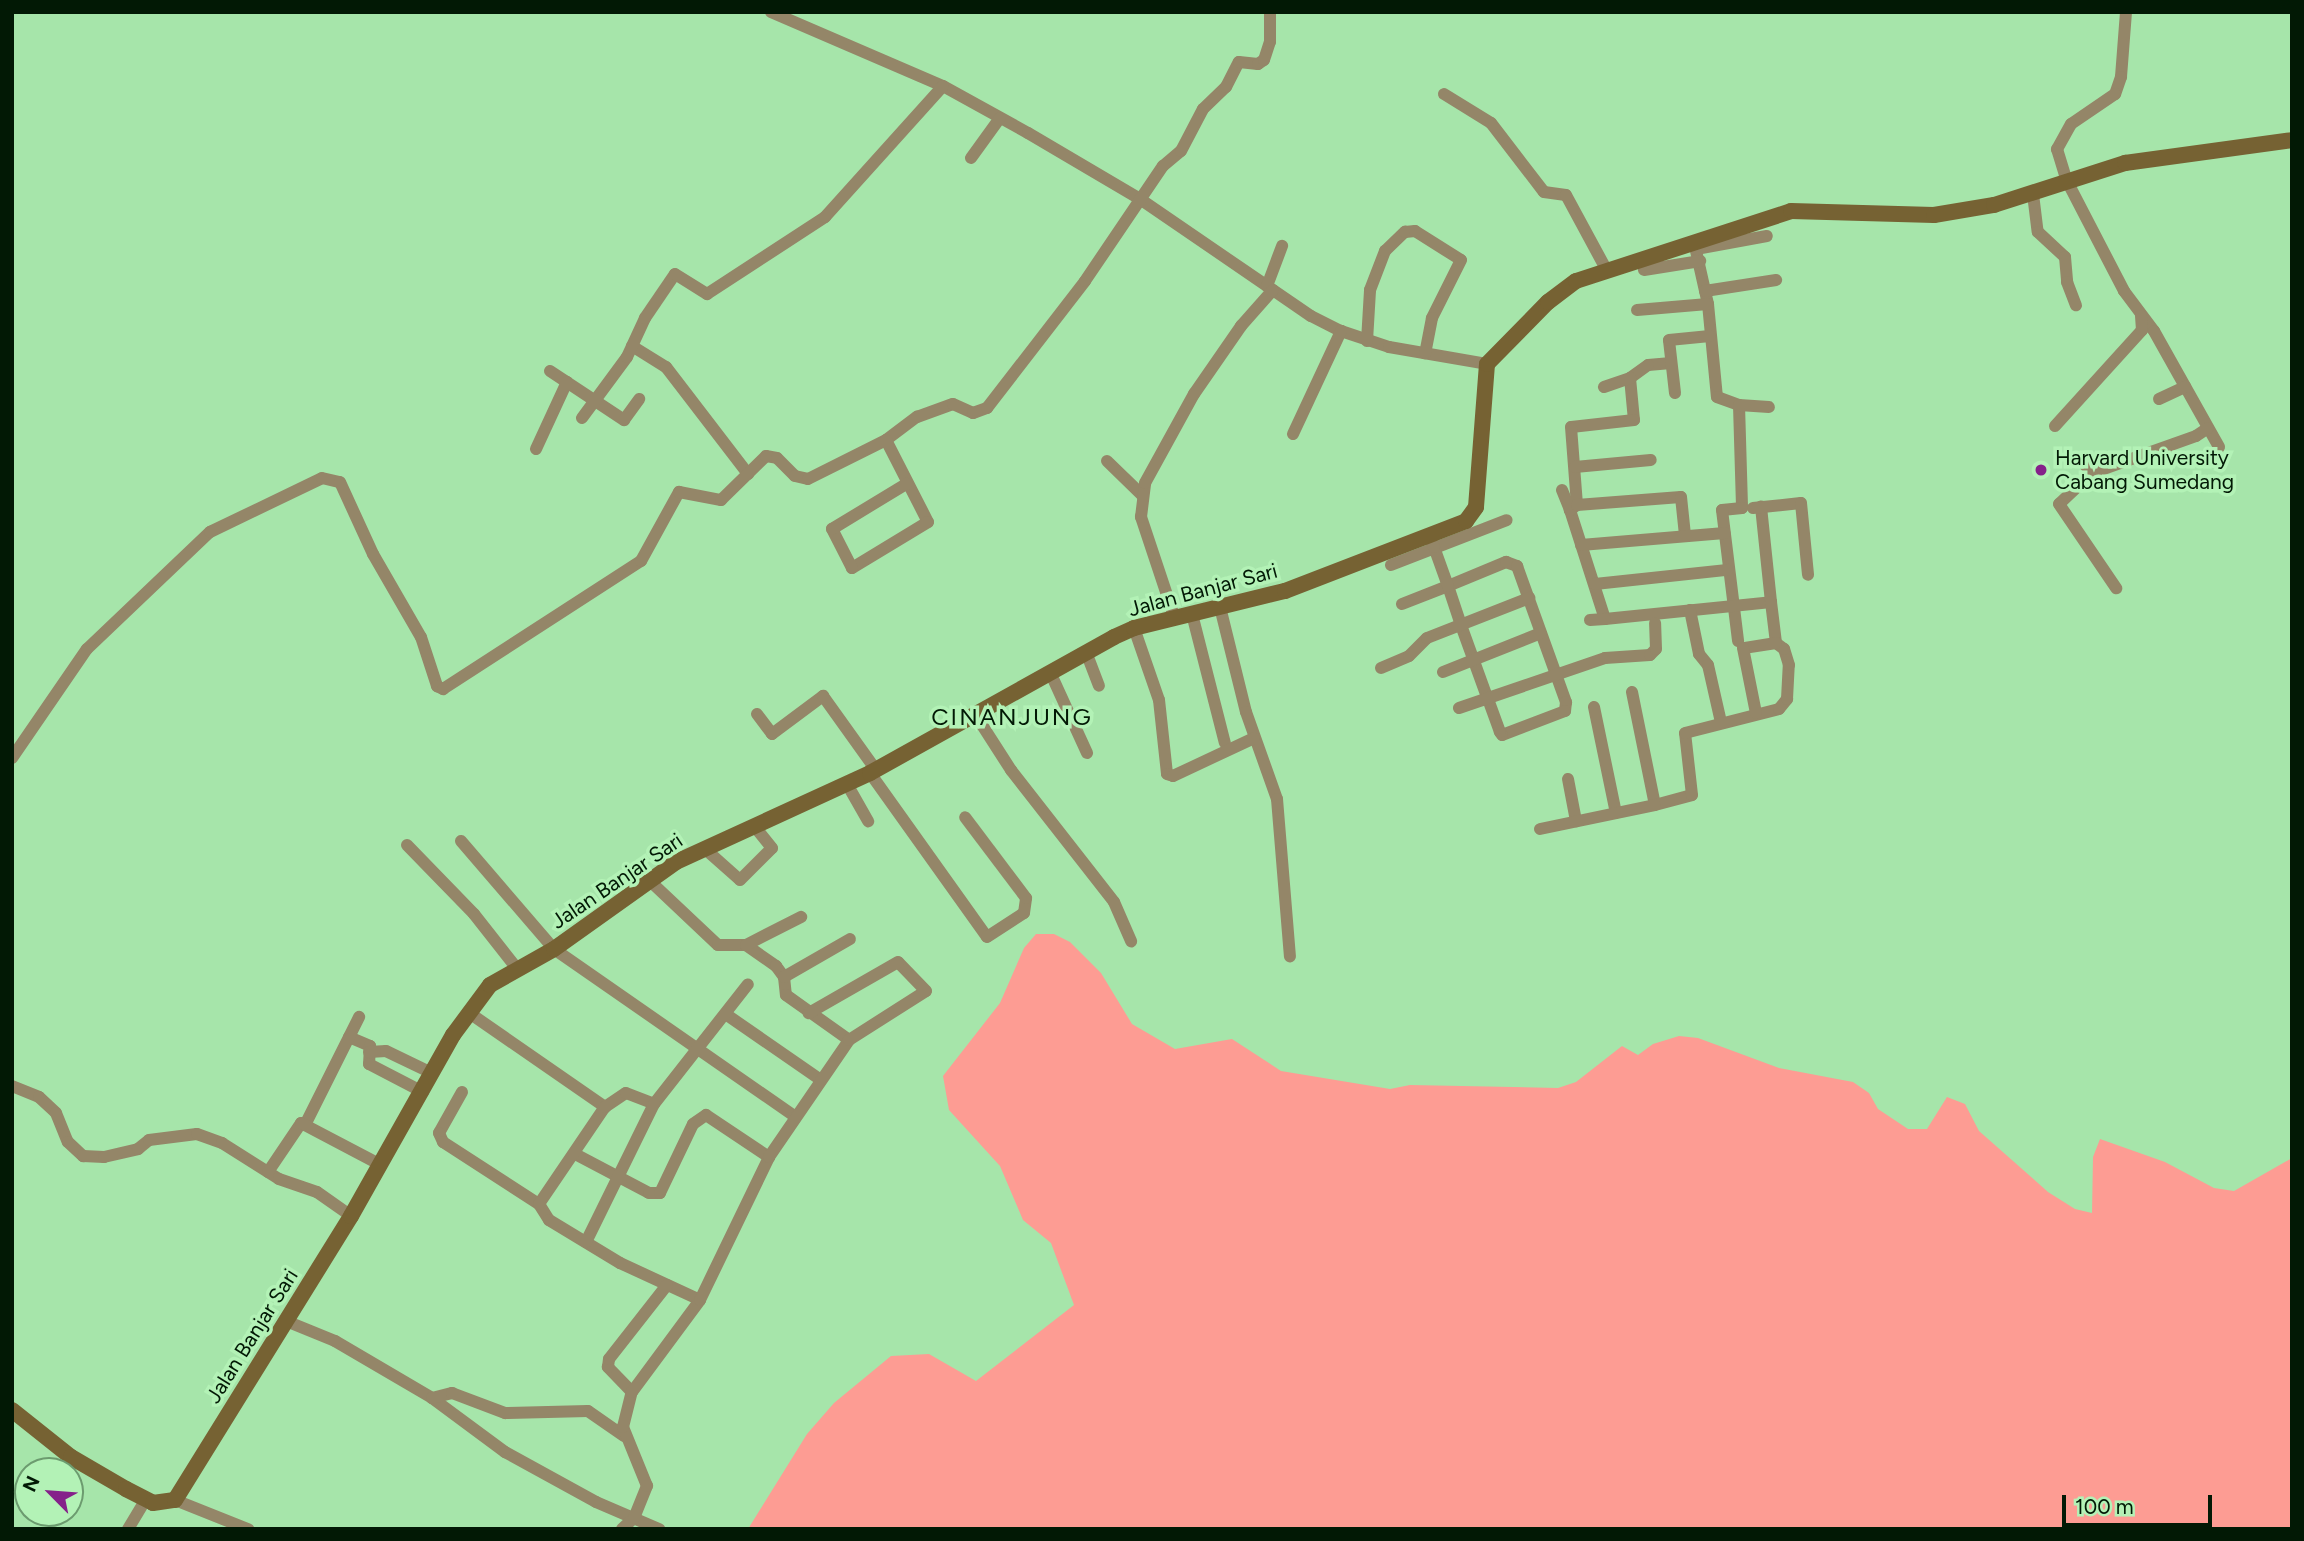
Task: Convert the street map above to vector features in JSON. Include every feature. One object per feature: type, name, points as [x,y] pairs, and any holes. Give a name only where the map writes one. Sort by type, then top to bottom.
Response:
[{"type":"street","points":[[771,12],[943,86],[1140,199],[1270,288],[1341,331],[1367,341],[1487,363],[1561,290],[1606,269],[1767,236]]},
{"type":"street","points":[[12,758],[87,649],[211,532],[322,478],[340,482],[373,554],[421,638],[437,686],[443,689],[641,561],[679,492],[721,500],[766,456],[777,458],[795,476],[808,479],[886,440],[917,417],[953,404],[973,413],[987,408],[1085,281],[1140,199],[1181,151],[1203,109],[1226,87],[1238,62],[1258,64],[1264,60],[1270,41],[1270,12]]},
{"type":"street","points":[[2126,12],[2121,77],[2115,94],[2071,124],[2061,137],[2057,149],[2067,181],[2124,291],[2185,387],[2219,447]]},
{"type":"street","points":[[582,418],[632,346],[645,318],[675,274],[707,294],[825,217],[943,86]]},
{"type":"street","points":[[1444,94],[1497,130],[1544,192],[1566,195],[1606,269]]},
{"type":"street","points":[[971,158],[1000,118]]},
{"type":"street","points":[[1644,270],[1697,251],[1791,211],[1934,215],[2032,194],[2125,163],[2292,139]]},
{"type":"street","points":[[2032,194],[2038,232],[2065,257],[2067,282],[2076,304]]},
{"type":"street","points":[[1367,341],[1370,290],[1385,251],[1405,232],[1415,231],[1461,260],[1432,318],[1426,353]]},
{"type":"street","points":[[1175,619],[1141,517],[1142,495],[1194,394],[1270,288],[1282,246]]},
{"type":"street","points":[[1697,251],[1708,304],[1717,397],[1739,405],[1769,407]]},
{"type":"street","points":[[1705,291],[1776,280]]},
{"type":"street","points":[[1637,310],[1708,304]]},
{"type":"street","points":[[2055,426],[2142,330],[2138,319],[2141,315]]},
{"type":"street","points":[[1293,434],[1341,331]]},
{"type":"street","points":[[1675,393],[1669,340],[1710,336]]},
{"type":"street","points":[[632,346],[666,367],[748,474]]},
{"type":"street","name":"Jalan Banjar Sari","points":[[175,1500],[351,1216],[468,1013],[490,985],[554,949],[650,881],[704,848],[873,772],[1086,652],[1135,628],[1285,591],[1432,541],[1466,521],[1476,507],[1487,363]]},
{"type":"street","points":[[1604,387],[1630,378],[1648,365],[1671,363]]},
{"type":"street","points":[[550,371],[629,424],[639,398]]},
{"type":"street","points":[[1605,620],[1581,545],[1574,508],[1575,467],[1571,427],[1634,420],[1630,378]]},
{"type":"street","points":[[536,449],[566,382]]},
{"type":"street","points":[[2159,399],[2185,387]]},
{"type":"street","points":[[1739,405],[1742,508]]},
{"type":"street","points":[[2116,587],[2059,504],[2092,473],[2196,436],[2207,428]]},
{"type":"street","points":[[886,440],[906,484],[928,522],[852,568],[832,529],[906,484]]},
{"type":"street","points":[[2079,458],[2092,473]]},
{"type":"street","points":[[1575,467],[1651,460]]},
{"type":"street","points":[[1107,461],[1142,495]]},
{"type":"street","points":[[1562,490],[1574,508]]},
{"type":"street","points":[[1574,508],[1681,497],[1685,536]]},
{"type":"street","points":[[1738,641],[1731,606],[1722,510],[1801,503],[1808,575]]},
{"type":"street","points":[[1540,829],[1692,795],[1685,733],[1779,709],[1787,699],[1789,665],[1784,649],[1776,643],[1761,507]]},
{"type":"street","points":[[1391,565],[1432,541],[1507,520]]},
{"type":"street","points":[[1581,545],[1724,533]]},
{"type":"street","points":[[1402,604],[1448,586],[1512,562],[1517,566],[1556,673],[1565,710],[1506,736],[1500,732],[1461,625],[1448,586],[1432,541]]},
{"type":"street","points":[[1595,584],[1727,570]]},
{"type":"street","points":[[1381,667],[1409,656],[1427,638],[1529,598]]},
{"type":"street","points":[[1590,620],[1770,602]]},
{"type":"street","points":[[1220,607],[1254,738],[1277,799],[1290,956]]},
{"type":"street","points":[[1690,610],[1699,654],[1708,665],[1721,722]]},
{"type":"street","points":[[1192,614],[1225,743]]},
{"type":"street","points":[[1459,708],[1556,673],[1618,655],[1650,655],[1656,649],[1655,623]]},
{"type":"street","points":[[1135,628],[1159,701],[1167,774],[1173,776],[1254,738]]},
{"type":"street","points":[[1443,672],[1541,633]]},
{"type":"street","points":[[1756,713],[1743,649],[1776,643]]},
{"type":"street","points":[[1086,652],[1099,685]]},
{"type":"street","points":[[1050,672],[1087,754]]},
{"type":"street","points":[[1632,692],[1655,805]]},
{"type":"street","points":[[757,714],[772,734],[823,696],[987,937],[1024,914],[1026,898],[965,817]]},
{"type":"street","points":[[1594,707],[1616,813]]},
{"type":"street","points":[[975,714],[1011,770],[1114,902],[1131,941]]},
{"type":"street","points":[[1568,779],[1576,821]]},
{"type":"street","points":[[846,784],[868,821]]},
{"type":"street","points":[[704,848],[740,880],[772,848],[755,827]]},
{"type":"street","points":[[461,841],[554,949],[794,1116]]},
{"type":"street","points":[[407,845],[474,914],[518,970]]},
{"type":"street","points":[[650,881],[718,945],[746,945],[801,917]]},
{"type":"street","points":[[784,977],[850,939]]},
{"type":"street","points":[[746,945],[784,977],[786,995],[849,1040]]},
{"type":"street","points":[[622,1529],[634,1518],[647,1486],[624,1436],[626,1402],[700,1300],[769,1157],[794,1116],[849,1040],[926,991],[903,964],[898,962],[809,1013]]},
{"type":"street","points":[[586,1242],[654,1104],[727,1015],[748,984]]},
{"type":"street","points":[[468,1013],[605,1107]]},
{"type":"street","points":[[727,1015],[821,1080]]},
{"type":"street","points":[[305,1125],[359,1017]]},
{"type":"street","points":[[349,1037],[370,1046],[369,1064],[423,1092]]},
{"type":"street","points":[[369,1052],[386,1051],[432,1073]]},
{"type":"street","points":[[12,1086],[39,1097],[56,1113],[68,1142],[83,1156],[104,1157],[138,1149],[149,1140],[189,1133],[222,1143],[268,1172],[317,1192],[351,1216]]},
{"type":"street","points":[[462,1091],[439,1133],[440,1138],[540,1204],[549,1220],[667,1285],[700,1300]]},
{"type":"street","points":[[540,1204],[577,1155],[605,1107],[623,1093],[654,1104]]},
{"type":"street","points":[[577,1155],[649,1193],[664,1191],[701,1115],[769,1157]]},
{"type":"street","points":[[268,1172],[301,1123],[381,1165]]},
{"type":"street","points":[[632,1392],[608,1367],[609,1359],[667,1285]]},
{"type":"street","points":[[286,1321],[335,1341],[432,1398],[505,1452],[659,1529]]},
{"type":"street","points":[[432,1398],[447,1392],[505,1413],[588,1412],[624,1436]]},
{"type":"street","points":[[12,1410],[71,1457],[146,1499],[163,1505],[175,1500],[248,1529]]},
{"type":"street","points":[[128,1529],[146,1499]]},
{"type":"shaded area","points":[[1036,934],[1054,934],[1070,942],[1101,973],[1132,1024],[1175,1049],[1232,1039],[1281,1071],[1390,1089],[1410,1085],[1558,1088],[1576,1082],[1622,1046],[1638,1055],[1653,1044],[1679,1036],[1698,1038],[1779,1068],[1853,1082],[1869,1093],[1878,1109],[1908,1129],[1927,1129],[1947,1097],[1965,1104],[1979,1131],[2048,1192],[2075,1209],[2092,1213],[2093,1157],[2100,1139],[2165,1162],[2214,1188],[2234,1191],[2292,1158],[2292,1529],[748,1529],[807,1434],[834,1403],[891,1356],[929,1354],[976,1381],[1074,1305],[1051,1243],[1023,1220],[1000,1166],[949,1110],[943,1076],[1000,1003],[1024,948]]},
{"type":"place","name":"Harvard University Cabang Sumedang","points":[[2041,470]]},
{"type":"district","name":"CINANJUNG","points":[[1012,717]]}]
